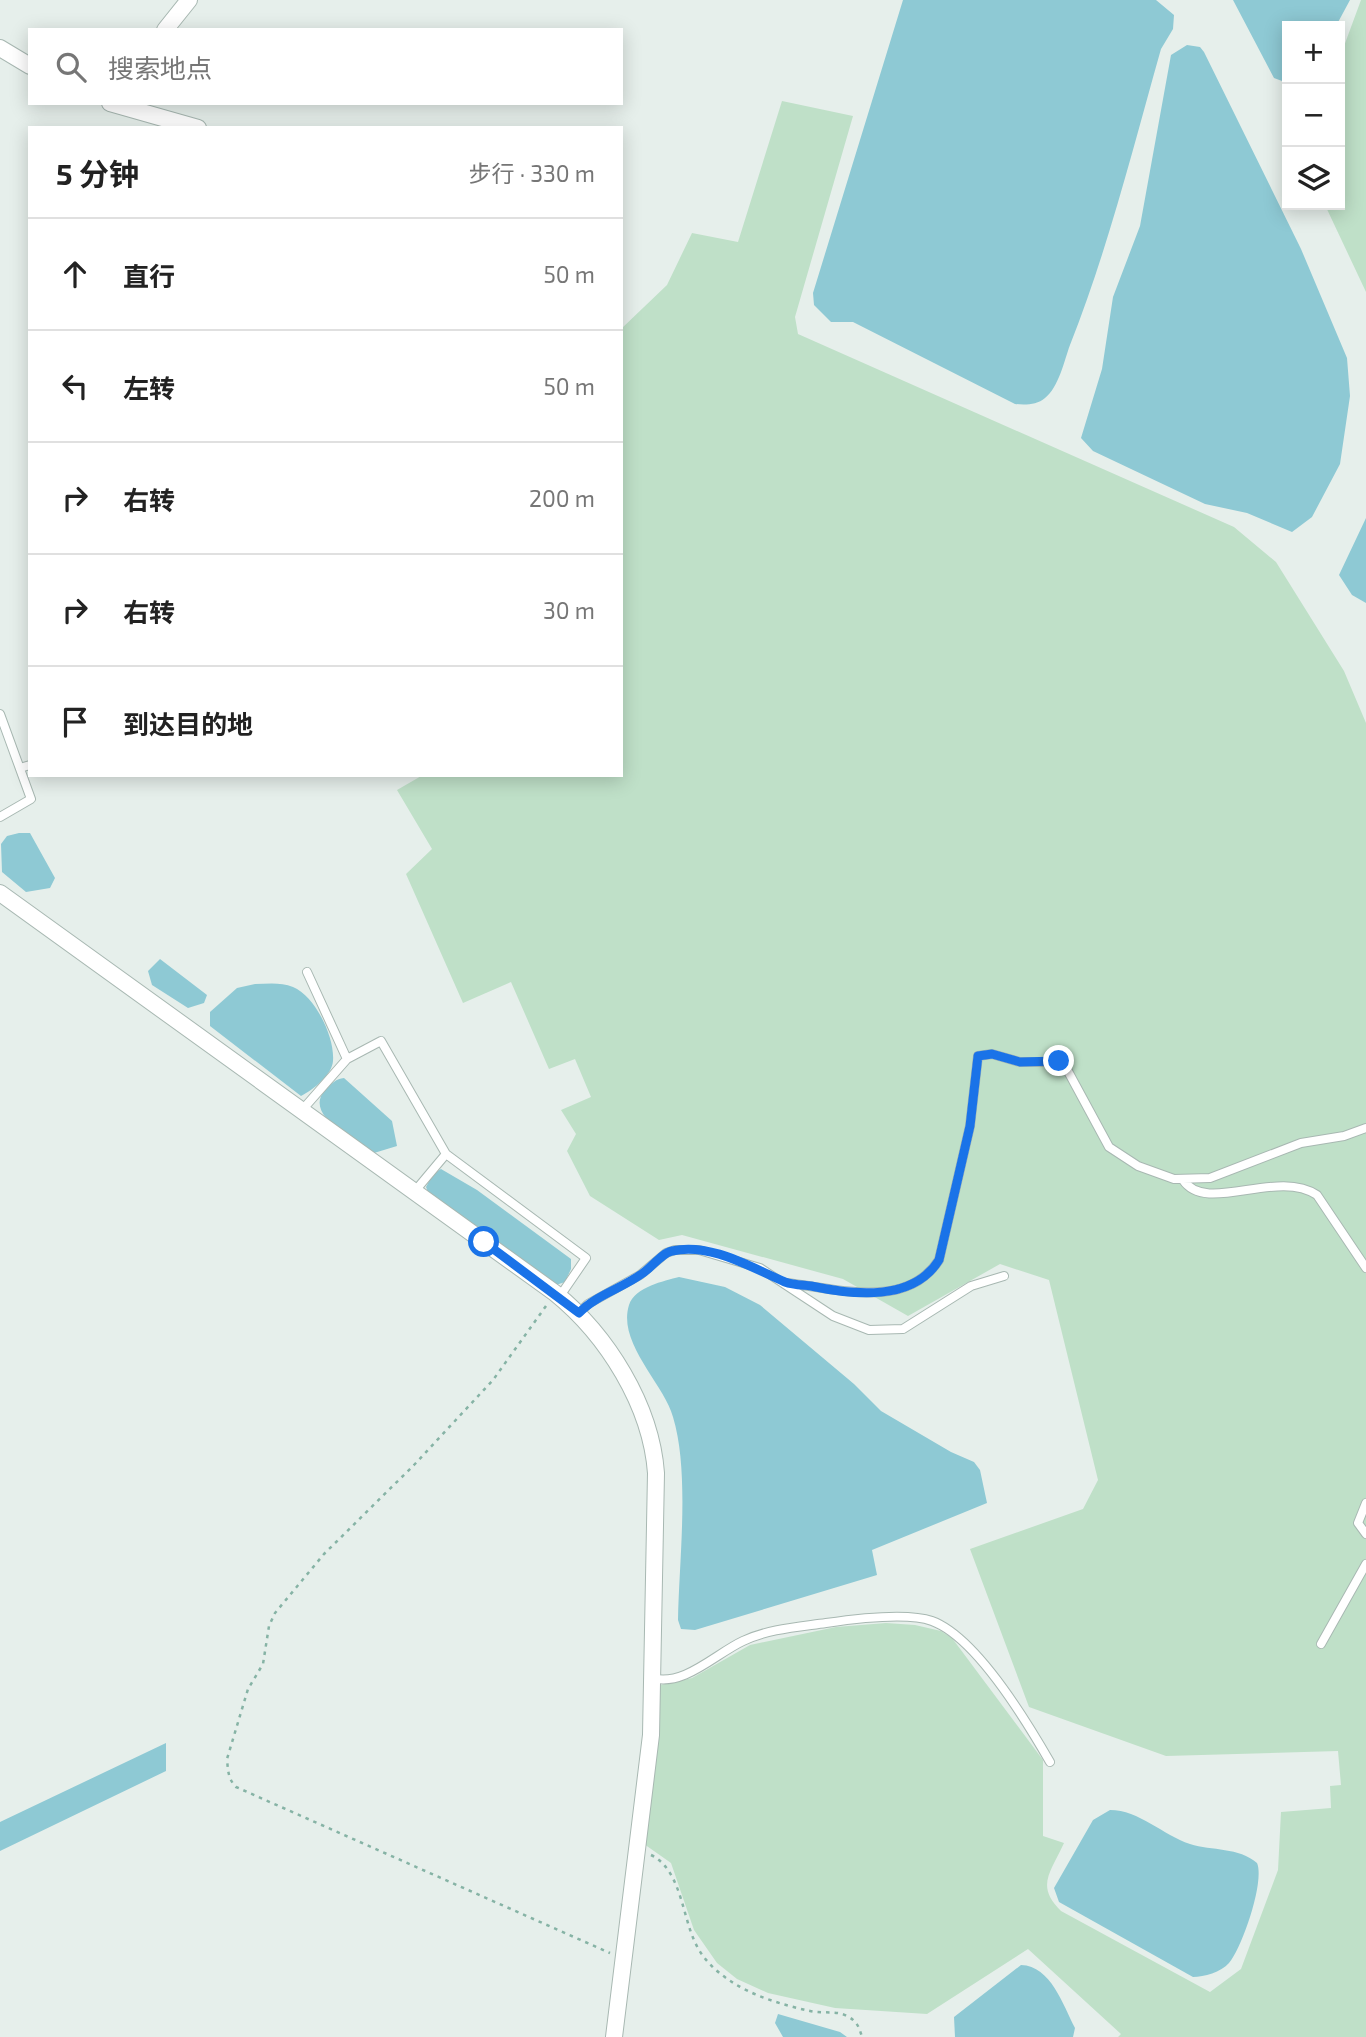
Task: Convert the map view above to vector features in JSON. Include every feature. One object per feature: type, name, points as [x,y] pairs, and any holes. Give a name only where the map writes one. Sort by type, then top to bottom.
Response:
[{"type":"street","points":[[167,28],[189,0]]},
{"type":"street","points":[[0,48],[28,65]]},
{"type":"street","points":[[117,105],[191,126]]},
{"type":"street","points":[[0,893],[558,1294],[592,1326],[642,1411],[655,1455],[651,1735],[626,1960],[614,2037]]},
{"type":"lane","points":[[0,714],[31,799],[0,817]]},
{"type":"lane","points":[[20,768],[28,766]]},
{"type":"lane","points":[[307,972],[347,1059]]},
{"type":"lane","points":[[303,1109],[347,1059],[381,1041],[446,1154],[586,1258],[558,1294]]},
{"type":"lane","points":[[786,1283],[873,1293],[911,1286],[934,1268],[939,1260],[970,1126],[978,1056],[992,1054],[1020,1062],[1063,1062],[1109,1147],[1138,1166],[1160,1176],[1183,1180],[1210,1178],[1301,1143],[1344,1136],[1366,1128]]},
{"type":"lane","points":[[415,1191],[446,1154]]},
{"type":"lane","points":[[1183,1180],[1198,1192],[1213,1196],[1251,1187],[1309,1190],[1317,1195],[1366,1268]]},
{"type":"lane","points":[[579,1313],[588,1304],[640,1275],[670,1251],[699,1250],[760,1268],[833,1316],[855,1327],[888,1331],[902,1329],[971,1286],[1004,1276]]},
{"type":"lane","points":[[1366,1503],[1359,1523],[1366,1534]]},
{"type":"lane","points":[[1321,1644],[1366,1564]]},
{"type":"lane","points":[[652,1678],[676,1679],[743,1641],[766,1633],[864,1617],[931,1620],[957,1635],[1010,1698],[1050,1762]]},
{"type":"path","points":[[558,1294],[493,1380],[414,1465],[324,1554],[275,1613],[269,1626],[263,1664],[248,1689],[227,1759],[229,1779],[236,1787],[626,1960]]},
{"type":"path","points":[[638,1850],[664,1863],[694,1940],[706,1960],[720,1973],[748,1991],[792,2006],[844,2014],[856,2022],[862,2037]]},
{"type":"green space","points":[[1361,0],[1366,0],[1366,292],[1327,210],[1345,210],[1345,43]]},
{"type":"green space","points":[[782,101],[853,116],[795,317],[798,334],[1234,527],[1276,562],[1344,671],[1366,723],[1366,2037],[1118,2037],[1121,2034],[1028,1949],[927,2014],[835,2008],[768,1993],[737,1979],[717,1963],[694,1930],[671,1863],[644,1844],[656,1686],[692,1678],[750,1645],[836,1627],[886,1623],[915,1625],[941,1631],[952,1638],[1043,1760],[1043,1836],[1064,1843],[1048,1879],[1047,1886],[1053,1902],[1061,1911],[1210,1992],[1241,1969],[1278,1870],[1281,1812],[1331,1808],[1330,1786],[1341,1785],[1338,1751],[1166,1756],[1029,1707],[970,1549],[1083,1509],[1098,1480],[1049,1280],[1000,1264],[908,1316],[843,1279],[682,1235],[659,1240],[590,1196],[567,1151],[576,1134],[561,1110],[591,1097],[575,1059],[549,1069],[511,982],[463,1003],[406,874],[432,849],[397,790],[420,777],[623,777],[623,327],[667,285],[692,233],[738,242]]},
{"type":"water","points":[[903,0],[1156,0],[1174,15],[1173,29],[1161,49],[1084,309],[1057,381],[1050,393],[1038,402],[1015,404],[853,322],[831,322],[814,305],[813,293]]},
{"type":"water","points":[[1233,0],[1350,0],[1339,21],[1282,21],[1282,81],[1274,78]]},
{"type":"water","points":[[1187,45],[1200,47],[1204,52],[1301,249],[1347,358],[1350,396],[1340,464],[1312,517],[1292,532],[1247,513],[1205,504],[1093,451],[1081,438],[1102,369],[1113,297],[1140,226],[1171,55]]},
{"type":"water","points":[[1366,518],[1366,603],[1352,595],[1339,575]]},
{"type":"water","points":[[30,833],[55,878],[50,888],[26,892],[2,872],[1,844],[7,836]]},
{"type":"water","points":[[160,959],[207,995],[204,1003],[188,1008],[152,985],[148,971]]},
{"type":"water","points":[[255,984],[284,984],[301,992],[316,1008],[327,1029],[333,1051],[332,1066],[321,1082],[301,1096],[210,1026],[210,1012],[237,988]]},
{"type":"water","points":[[344,1078],[392,1121],[397,1146],[374,1153],[344,1134],[325,1117],[320,1108],[320,1099],[332,1083]]},
{"type":"water","points":[[441,1169],[477,1190],[571,1259],[571,1269],[565,1282],[556,1285],[428,1192],[426,1187],[433,1174]]},
{"type":"water","points":[[679,1277],[725,1287],[760,1305],[854,1384],[881,1411],[951,1452],[974,1462],[980,1470],[987,1503],[872,1550],[877,1575],[695,1630],[681,1629],[678,1620],[682,1490],[678,1439],[668,1404],[635,1348],[627,1319],[629,1305],[637,1294],[651,1286]]},
{"type":"water","points":[[166,1743],[166,1771],[0,1851],[0,1822]]},
{"type":"water","points":[[1110,1810],[1141,1818],[1190,1844],[1242,1854],[1257,1863],[1258,1884],[1251,1914],[1240,1944],[1229,1963],[1222,1969],[1193,1977],[1059,1902],[1054,1888],[1093,1820]]},
{"type":"water","points":[[1021,1965],[1040,1972],[1055,1988],[1075,2028],[1073,2037],[955,2037],[954,2017]]},
{"type":"water","points":[[778,2014],[840,2032],[847,2037],[783,2037],[775,2023]]},
{"type":"route","points":[[484,1242],[579,1313],[588,1304],[640,1275],[675,1250],[699,1250],[760,1268],[786,1283],[825,1289],[873,1293],[911,1286],[920,1281],[939,1260],[970,1126],[978,1056],[992,1054],[1034,1063],[1059,1061]]}]
